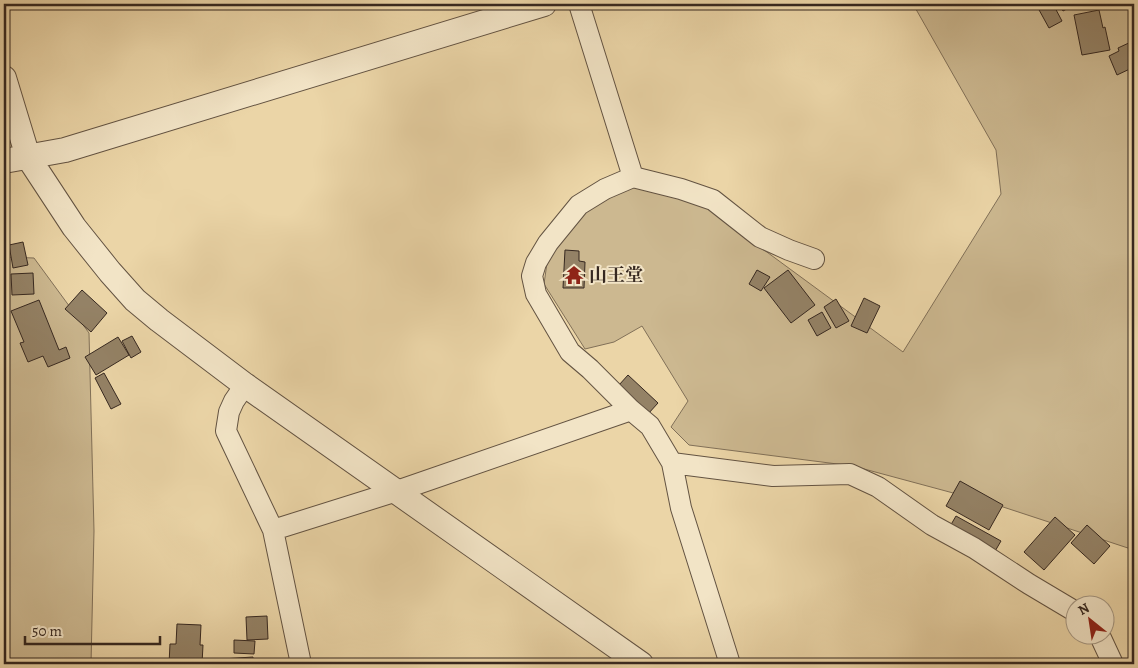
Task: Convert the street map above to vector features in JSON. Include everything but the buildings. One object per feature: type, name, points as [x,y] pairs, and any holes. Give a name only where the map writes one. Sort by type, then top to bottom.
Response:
[{"type":"street","points":[[4,161],[65,150],[544,4]]},
{"type":"street","points":[[579,4],[634,177]]},
{"type":"street","points":[[4,78],[28,157],[74,227],[135,300],[158,320],[245,385],[642,664]]},
{"type":"street","points":[[730,664],[681,508],[672,462],[650,426],[570,352],[536,294],[532,276],[536,263],[548,244],[579,205],[605,190],[634,177],[681,189],[713,200],[760,236],[789,250],[814,258]]},
{"type":"street","points":[[245,385],[229,412],[226,431],[273,530],[301,664]]},
{"type":"street","points":[[273,530],[396,491],[631,410]]},
{"type":"street","points":[[672,462],[773,476],[850,474],[878,487],[932,525],[974,548],[1066,606]]},
{"type":"street","points":[[1105,646],[1113,664]]},
{"type":"shaded area","points":[[913,4],[1129,4],[1134,8],[1134,550],[994,504],[853,466],[689,445],[671,427],[688,401],[642,326],[614,342],[585,349],[544,284],[547,263],[583,211],[615,192],[635,186],[700,199],[726,222],[903,352],[1001,194],[996,150]]},
{"type":"shaded area","points":[[4,257],[34,258],[89,333],[94,531],[91,664],[4,664]]},
{"type":"place","name":"山王堂","points":[[574,275]]}]
